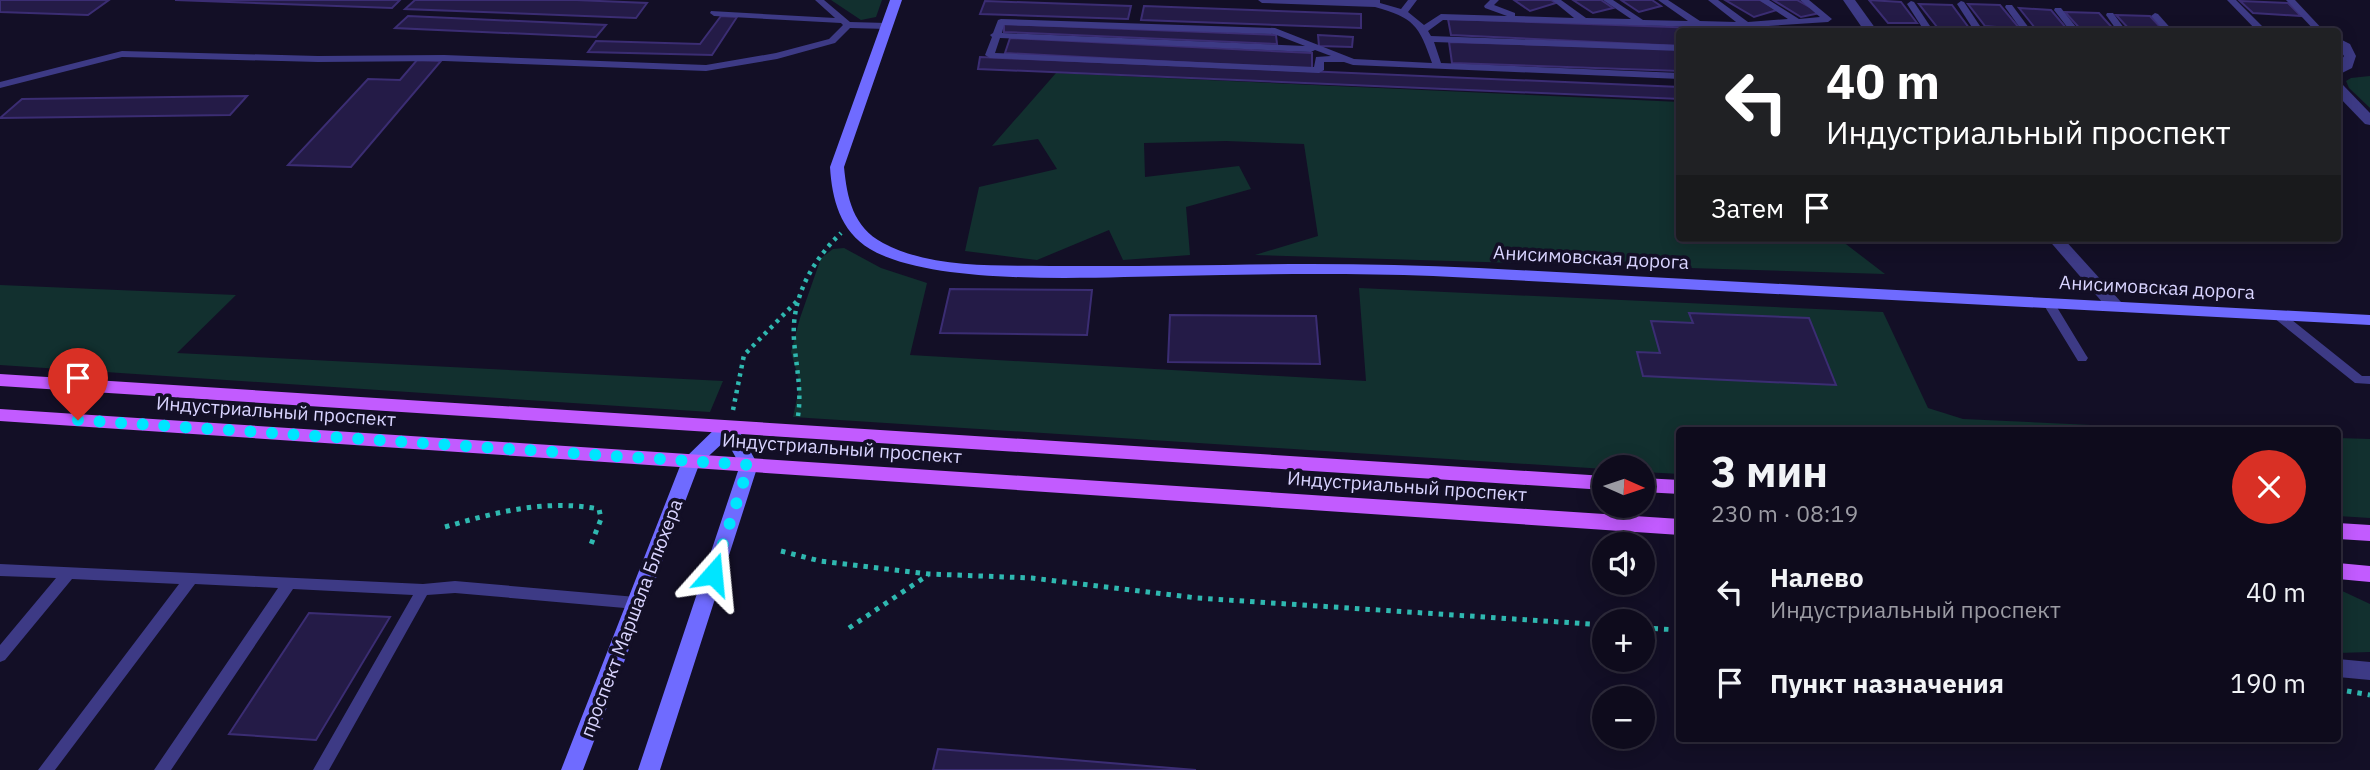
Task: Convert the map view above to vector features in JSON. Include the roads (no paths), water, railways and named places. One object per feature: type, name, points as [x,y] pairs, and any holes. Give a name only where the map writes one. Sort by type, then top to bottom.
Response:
[{"type":"main road","name":"Индустриальный проспект","points":[[0,380],[1592,482]]},
{"type":"main road","name":"Индустриальный проспект","points":[[0,415],[1676,527]]},
{"type":"main road","points":[[1656,486],[1676,487]]},
{"type":"main road","points":[[2341,531],[2370,533]]},
{"type":"main road","points":[[2341,571],[2370,573]]},
{"type":"street","points":[[887,26],[896,0]]},
{"type":"street","points":[[1849,0],[1869,28]]},
{"type":"street","name":"Анисимовская дорога","points":[[887,26],[837,167],[838,197],[861,235],[879,248],[942,265],[995,269],[1149,272],[1293,268],[1387,269],[2370,320]]},
{"type":"street","points":[[2341,44],[2350,56],[2347,65],[2341,69]]},
{"type":"street","points":[[2341,91],[2370,121]]},
{"type":"street","points":[[2059,242],[2115,306]]},
{"type":"street","points":[[649,770],[749,465],[728,427]]},
{"type":"street","name":"проспект Маршала Блюхера","points":[[572,770],[691,461],[728,427]]},
{"type":"street","points":[[2341,668],[2370,671]]},
{"type":"lane","points":[[819,0],[844,23]]},
{"type":"lane","points":[[1262,0],[1376,2],[1403,12],[1425,29],[1438,67]]},
{"type":"lane","points":[[1403,12],[1413,0]]},
{"type":"lane","points":[[1495,0],[1488,6],[1523,19]]},
{"type":"lane","points":[[1556,0],[1585,21]]},
{"type":"lane","points":[[1607,0],[1642,22]]},
{"type":"lane","points":[[1662,0],[1699,24]]},
{"type":"lane","points":[[1712,0],[1750,28]]},
{"type":"lane","points":[[1763,0],[1798,22]]},
{"type":"lane","points":[[1425,29],[1441,17],[1699,24],[1750,28],[1828,19],[1804,0]]},
{"type":"lane","points":[[2231,0],[2257,28]]},
{"type":"lane","points":[[2290,0],[2318,28]]},
{"type":"lane","points":[[1911,4],[1927,28]]},
{"type":"lane","points":[[1961,4],[1977,28]]},
{"type":"lane","points":[[2009,7],[2025,28]]},
{"type":"lane","points":[[2058,10],[2074,28]]},
{"type":"lane","points":[[714,13],[887,26]]},
{"type":"lane","points":[[2110,15],[2120,28]]},
{"type":"lane","points":[[2155,16],[2166,28]]},
{"type":"lane","points":[[1345,59],[1319,59],[1319,70],[990,55],[1001,22],[1275,31],[1353,62],[1676,76]]},
{"type":"lane","points":[[0,85],[122,54],[444,58],[706,68],[777,56],[832,41],[844,23]]},
{"type":"lane","points":[[995,35],[1322,49]]},
{"type":"lane","points":[[1429,39],[1676,48]]},
{"type":"lane","points":[[2048,302],[2082,359]]},
{"type":"lane","points":[[2278,315],[2360,380],[2370,380]]},
{"type":"lane","points":[[0,570],[423,590],[455,587],[636,603]]},
{"type":"lane","points":[[0,656],[69,573]]},
{"type":"lane","points":[[46,770],[191,579]]},
{"type":"lane","points":[[162,770],[289,583]]},
{"type":"lane","points":[[321,770],[423,590]]}]
